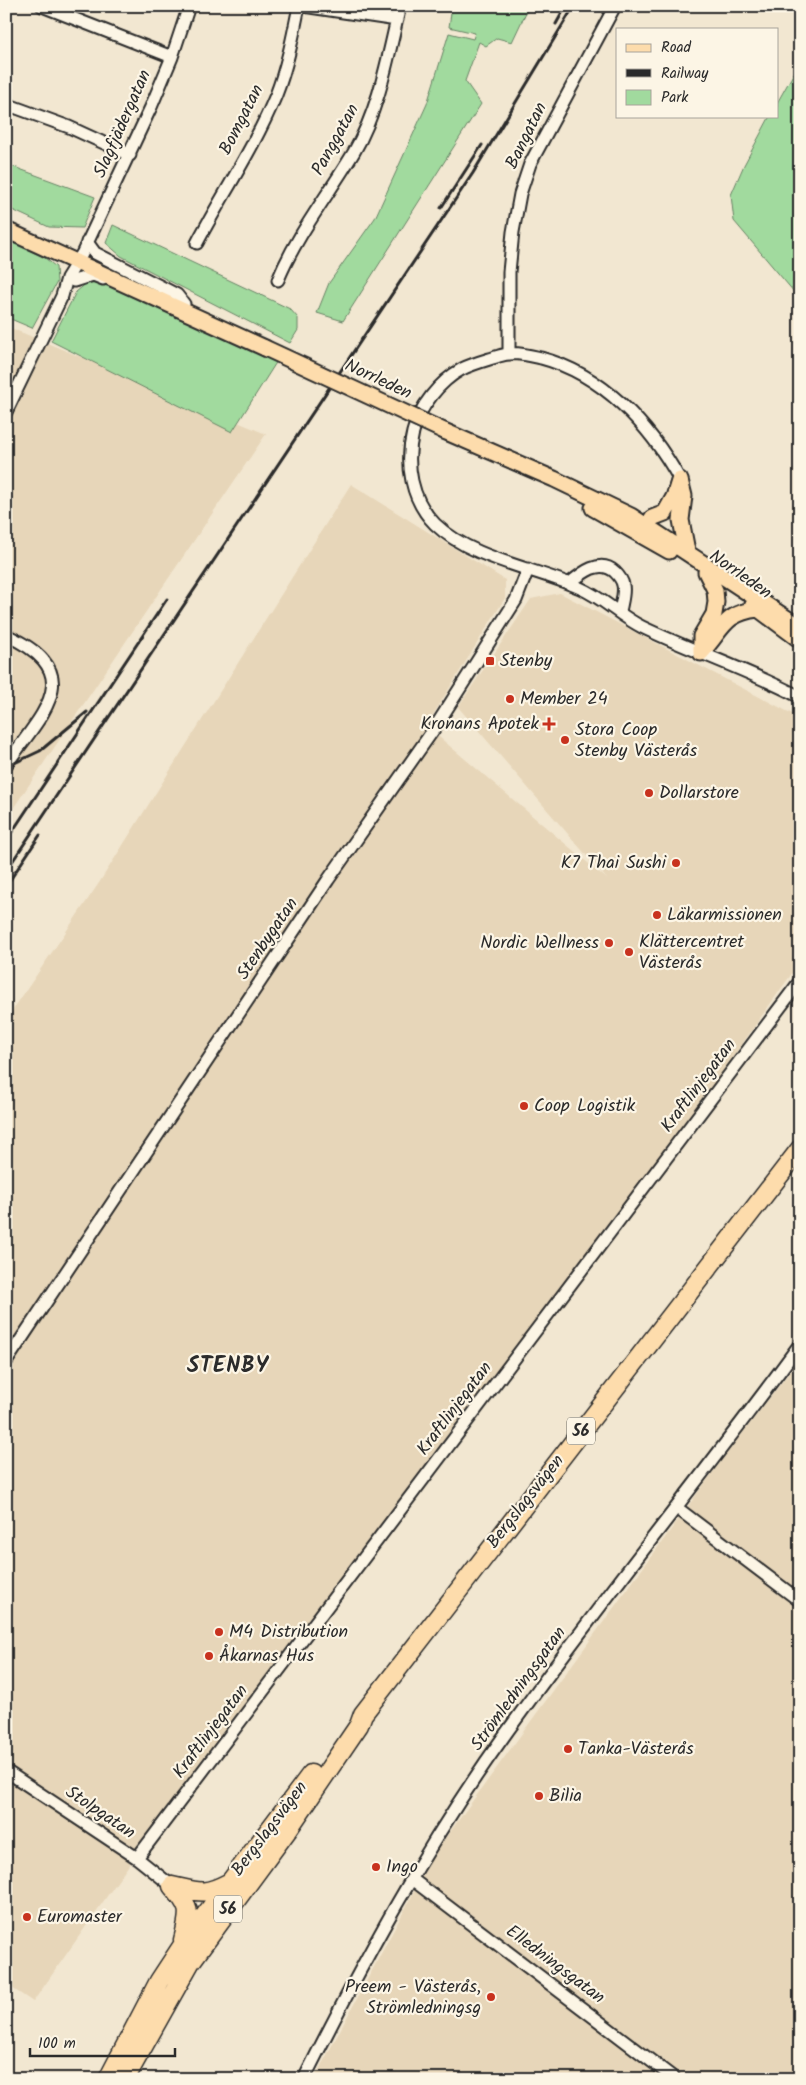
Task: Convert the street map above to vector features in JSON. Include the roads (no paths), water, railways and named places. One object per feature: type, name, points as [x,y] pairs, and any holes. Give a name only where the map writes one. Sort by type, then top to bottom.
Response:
[{"type":"highway","name":"Bergslagsvägen","points":[[125,2079],[190,1963],[287,1831],[364,1714],[800,1149]]},
{"type":"highway","name":"Bergslagsvägen","points":[[108,2079],[142,2012],[182,1946],[351,1722],[364,1714]]},
{"type":"highway","points":[[172,1886],[201,1893],[209,1892],[230,1881]]},
{"type":"highway","points":[[172,1886],[188,1906],[182,1946]]},
{"type":"main road","name":"Norrleden","points":[[6,219],[209,316],[213,323]]},
{"type":"main road","name":"Norrleden","points":[[6,230],[57,253],[81,255],[157,299],[206,323],[213,323],[632,516],[800,627]]},
{"type":"main road","name":"Norrleden","points":[[528,468],[551,484],[706,572],[800,640]]},
{"type":"main road","points":[[652,518],[665,513],[674,497],[680,480]]},
{"type":"main road","points":[[680,480],[684,496],[681,520],[687,551]]},
{"type":"main road","points":[[701,653],[701,636],[714,614],[716,602],[715,590],[706,572]]},
{"type":"main road","points":[[701,653],[716,638],[728,618],[741,611],[758,609]]},
{"type":"street","points":[[42,6],[172,57]]},
{"type":"street","name":"Slagfjädergatan","points":[[6,412],[130,155],[172,57],[189,6]]},
{"type":"street","points":[[301,6],[396,20]]},
{"type":"street","name":"Bomgatan","points":[[197,243],[261,127],[276,94],[301,6]]},
{"type":"street","name":"Panggatan","points":[[278,280],[322,200],[354,151],[371,116],[386,68],[400,6]]},
{"type":"street","name":"Bangatan","points":[[509,352],[509,272],[512,232],[520,194],[530,164],[615,6]]},
{"type":"street","points":[[6,104],[69,127],[130,155]]},
{"type":"street","points":[[57,253],[66,264],[71,279],[93,275],[137,294],[157,299]]},
{"type":"street","points":[[680,480],[666,454],[612,394],[588,378],[562,365],[533,356],[509,352],[462,370],[434,394],[422,409],[414,427],[409,461],[411,480],[421,505],[434,523],[468,547],[570,583],[600,598],[640,626],[800,697]]},
{"type":"street","points":[[632,516],[652,518]]},
{"type":"street","points":[[570,583],[585,571],[594,567],[605,566],[612,569],[619,576],[624,586],[620,612]]},
{"type":"street","name":"Stenbygatan","points":[[6,1362],[323,888],[434,729],[516,600],[528,569]]},
{"type":"street","points":[[6,635],[36,651],[50,666],[54,683],[46,708],[6,765]]},
{"type":"street","name":"Kraftlinjegatan","points":[[137,1858],[800,981]]},
{"type":"street","name":"Strömledningsgatan","points":[[304,2079],[371,1950],[503,1737],[678,1508],[800,1344]]},
{"type":"street","points":[[678,1508],[800,1601]]},
{"type":"street","name":"Stolpgatan","points":[[6,1771],[137,1858],[172,1886]]},
{"type":"street","name":"Elledningsgatan","points":[[413,1880],[675,2079]]},
{"type":"railway","points":[[556,24],[566,6]]},
{"type":"railway","points":[[6,871],[473,173],[574,6]]},
{"type":"railway","points":[[441,208],[482,145]]},
{"type":"railway","points":[[6,841],[167,599]]},
{"type":"railway","points":[[6,767],[40,751],[87,712]]},
{"type":"railway","points":[[6,886],[40,835]]},
{"type":"railway","points":[[6,1019],[10,1014]]},
{"type":"place","name":"Stenby","points":[[490,661]]},
{"type":"place","name":"Member 24","points":[[510,699]]},
{"type":"place","name":"Kronans Apotek","points":[[549,724]]},
{"type":"place","name":"Stora Coop Stenby Västerås","points":[[565,740]]},
{"type":"place","name":"Dollarstore","points":[[649,793]]},
{"type":"place","name":"K7 Thai Sushi","points":[[676,863]]},
{"type":"place","name":"Läkarmissionen","points":[[657,915]]},
{"type":"place","name":"Nordic Wellness","points":[[609,943]]},
{"type":"place","name":"Klättercentret Västerås","points":[[629,952]]},
{"type":"place","name":"Coop Logistik","points":[[524,1106]]},
{"type":"place","name":"M4 Distribution","points":[[219,1632]]},
{"type":"place","name":"Åkarnas Hus","points":[[209,1656]]},
{"type":"place","name":"Tanka-Västerås","points":[[568,1749]]},
{"type":"place","name":"Bilia","points":[[539,1796]]},
{"type":"place","name":"Ingo","points":[[376,1867]]},
{"type":"place","name":"Euromaster","points":[[27,1917]]},
{"type":"place","name":"Preem - Västerås, Strömledningsg","points":[[491,1997]]},
{"type":"district","name":"STENBY","points":[[228,1366]]}]
